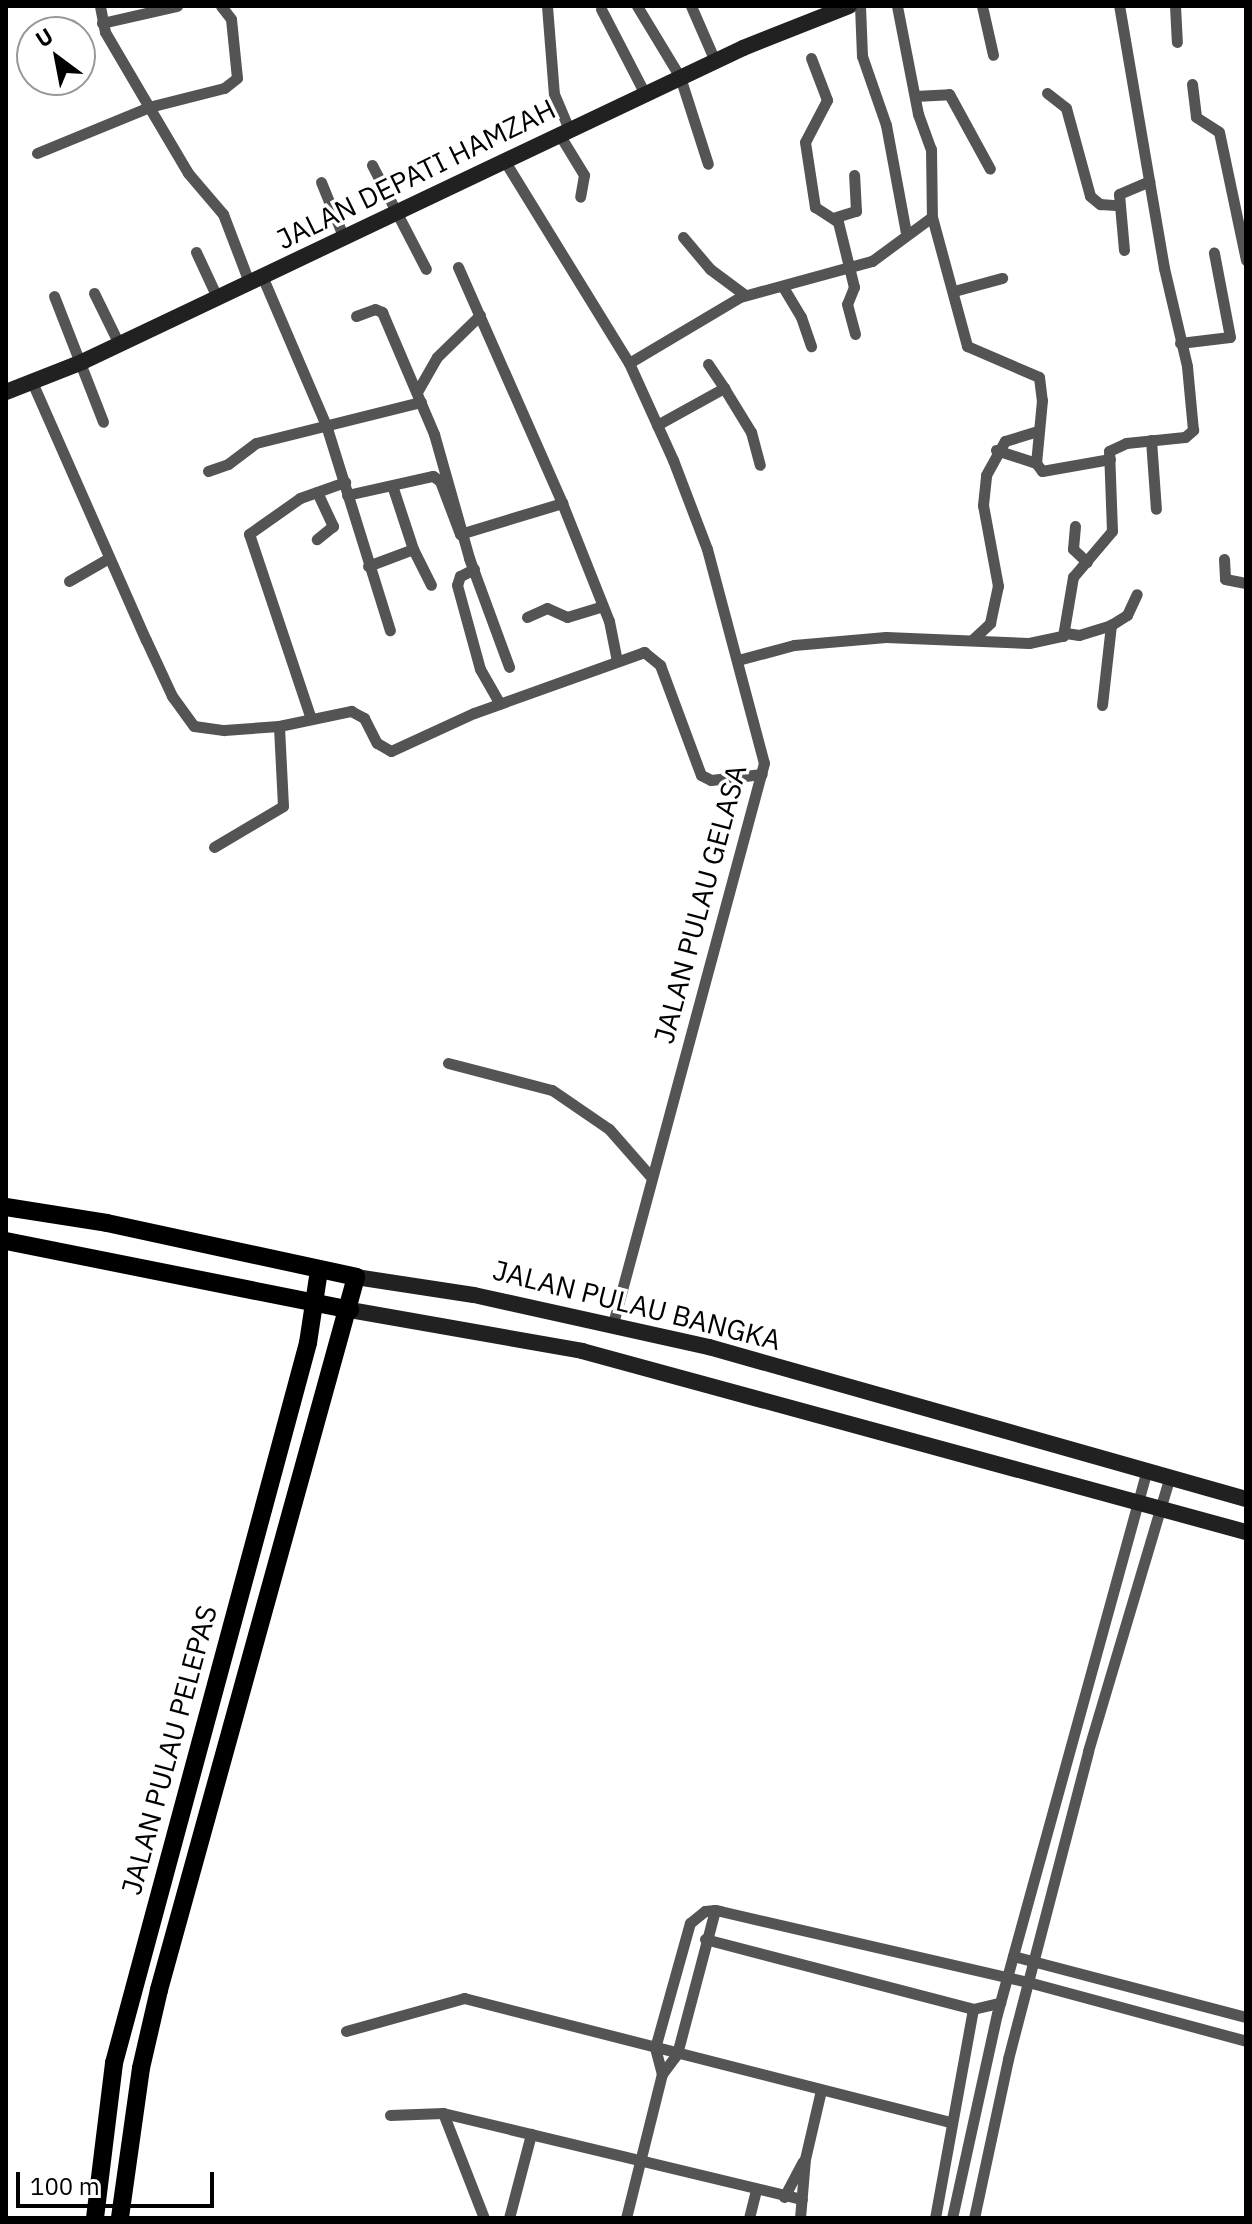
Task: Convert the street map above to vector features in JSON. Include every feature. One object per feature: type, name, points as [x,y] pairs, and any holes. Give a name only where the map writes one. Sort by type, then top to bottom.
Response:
[{"type":"highway","name":"JALAN PULAU BANGKA","points":[[6,1207],[107,1223],[356,1277]]},
{"type":"highway","name":"JALAN PULAU BANGKA","points":[[6,1241],[350,1310]]},
{"type":"highway","name":"JALAN PULAU PELEPAS","points":[[95,2218],[117,2050],[308,1343],[319,1270]]},
{"type":"highway","name":"JALAN PULAU PELEPAS","points":[[120,2218],[141,2068],[159,1990],[333,1353],[350,1310],[356,1277]]},
{"type":"main road","name":"JALAN DEPATI HAMZAH","points":[[7,389],[82,362],[680,77],[849,6]]},
{"type":"main road","name":"JALAN PULAU BANGKA","points":[[356,1277],[474,1295],[709,1347],[1246,1499]]},
{"type":"main road","name":"JALAN PULAU BANGKA","points":[[350,1310],[582,1351],[1137,1505],[1246,1532]]},
{"type":"street","points":[[100,6],[102,23],[188,173],[223,214],[326,425],[390,630]]},
{"type":"street","points":[[102,23],[177,6]]},
{"type":"street","points":[[37,153],[149,107],[224,88],[237,78],[231,19],[221,6]]},
{"type":"street","points":[[547,6],[554,94],[564,132],[584,175],[580,197]]},
{"type":"street","points":[[637,6],[680,77],[708,164]]},
{"type":"street","points":[[691,6],[715,61]]},
{"type":"street","points":[[860,6],[862,56],[886,125],[906,233]]},
{"type":"street","points":[[897,6],[915,96],[931,149],[932,217],[967,346],[1039,377],[1042,400],[1036,463]]},
{"type":"street","points":[[982,6],[993,55]]},
{"type":"street","points":[[1066,633],[1073,577],[1112,531],[1109,451],[1119,444],[1185,437],[1193,430],[1119,6]]},
{"type":"street","points":[[1175,6],[1177,42]]},
{"type":"street","points":[[601,9],[645,94]]},
{"type":"street","points":[[811,58],[827,100],[805,142],[815,207],[836,217],[856,211],[854,175]]},
{"type":"street","points":[[1192,84],[1196,117],[1219,132],[1246,260]]},
{"type":"street","points":[[1047,93],[1066,108],[1090,196],[1100,204],[1116,205]]},
{"type":"street","points":[[915,96],[949,94],[990,169]]},
{"type":"street","name":"JALAN PULAU GELASA","points":[[504,160],[629,363],[657,425],[707,549],[760,740],[762,774],[612,1327]]},
{"type":"street","points":[[372,165],[393,212],[426,269]]},
{"type":"street","points":[[1124,250],[1116,205],[1119,194],[1149,181]]},
{"type":"street","points":[[321,182],[343,236]]},
{"type":"street","points":[[836,217],[855,295],[847,304],[855,334]]},
{"type":"street","points":[[629,363],[745,295],[872,261],[906,233],[932,217]]},
{"type":"street","points":[[683,237],[710,269],[745,295]]},
{"type":"street","points":[[196,252],[217,297]]},
{"type":"street","points":[[1180,343],[1230,337],[1214,253]]},
{"type":"street","points":[[458,267],[562,503],[602,606],[617,661]]},
{"type":"street","points":[[954,291],[1002,278]]},
{"type":"street","points":[[783,287],[811,346]]},
{"type":"street","points":[[94,293],[119,344]]},
{"type":"street","points":[[54,296],[103,422]]},
{"type":"street","points":[[356,316],[375,309],[382,312],[419,397],[509,667]]},
{"type":"street","points":[[208,471],[228,464],[256,443],[419,397],[437,357],[480,315]]},
{"type":"street","points":[[708,364],[751,432],[760,465]]},
{"type":"street","points":[[32,382],[172,696],[194,726],[224,730],[279,726],[310,716],[357,713],[377,743],[391,751],[500,704],[644,652],[660,665],[701,775],[711,780],[762,774]]},
{"type":"street","points":[[657,425],[724,388]]},
{"type":"street","points":[[971,640],[990,623],[998,586],[983,505],[986,475],[996,450],[1018,434],[1037,431]]},
{"type":"street","points":[[1151,440],[1156,509]]},
{"type":"street","points":[[996,450],[1036,463],[1044,471],[1110,459]]},
{"type":"street","points":[[347,495],[437,478],[455,528],[465,532],[562,503]]},
{"type":"street","points":[[310,716],[249,534],[317,492],[345,482]]},
{"type":"street","points":[[393,488],[413,549],[431,585]]},
{"type":"street","points":[[317,492],[333,526],[317,539]]},
{"type":"street","points":[[1075,526],[1073,549],[1087,562]]},
{"type":"street","points":[[368,566],[413,549]]},
{"type":"street","points":[[69,581],[109,558]]},
{"type":"street","points":[[1224,559],[1225,579],[1246,583]]},
{"type":"street","points":[[474,569],[460,576],[457,585],[480,669],[500,704]]},
{"type":"street","points":[[738,660],[794,645],[886,637],[1029,643],[1066,633],[1079,635],[1111,625],[1127,615],[1137,594]]},
{"type":"street","points":[[527,617],[547,608],[567,617],[602,606]]},
{"type":"street","points":[[1102,705],[1111,625]]},
{"type":"street","points":[[214,847],[283,806],[279,726]]},
{"type":"street","points":[[448,1063],[552,1090],[609,1129],[652,1178]]},
{"type":"street","points":[[952,2218],[968,2127],[1000,2003],[1146,1473]]},
{"type":"street","points":[[975,2218],[1033,1961],[1169,1479]]},
{"type":"street","points":[[626,2218],[662,2074],[677,2054],[715,1910]]},
{"type":"street","points":[[662,2074],[655,2048],[690,1923],[700,1912],[715,1910],[1028,1982],[1246,2041]]},
{"type":"street","points":[[705,1939],[973,2009],[1000,2003]]},
{"type":"street","points":[[1013,1956],[1246,2017]]},
{"type":"street","points":[[346,2031],[464,1998],[950,2122]]},
{"type":"street","points":[[935,2218],[950,2122],[973,2009]]},
{"type":"street","points":[[800,2218],[805,2159],[821,2090]]},
{"type":"street","points":[[390,2115],[443,2113],[802,2199]]},
{"type":"street","points":[[443,2113],[484,2218]]},
{"type":"street","points":[[509,2218],[531,2134]]},
{"type":"street","points":[[784,2197],[805,2159]]},
{"type":"street","points":[[749,2218],[756,2190]]}]
